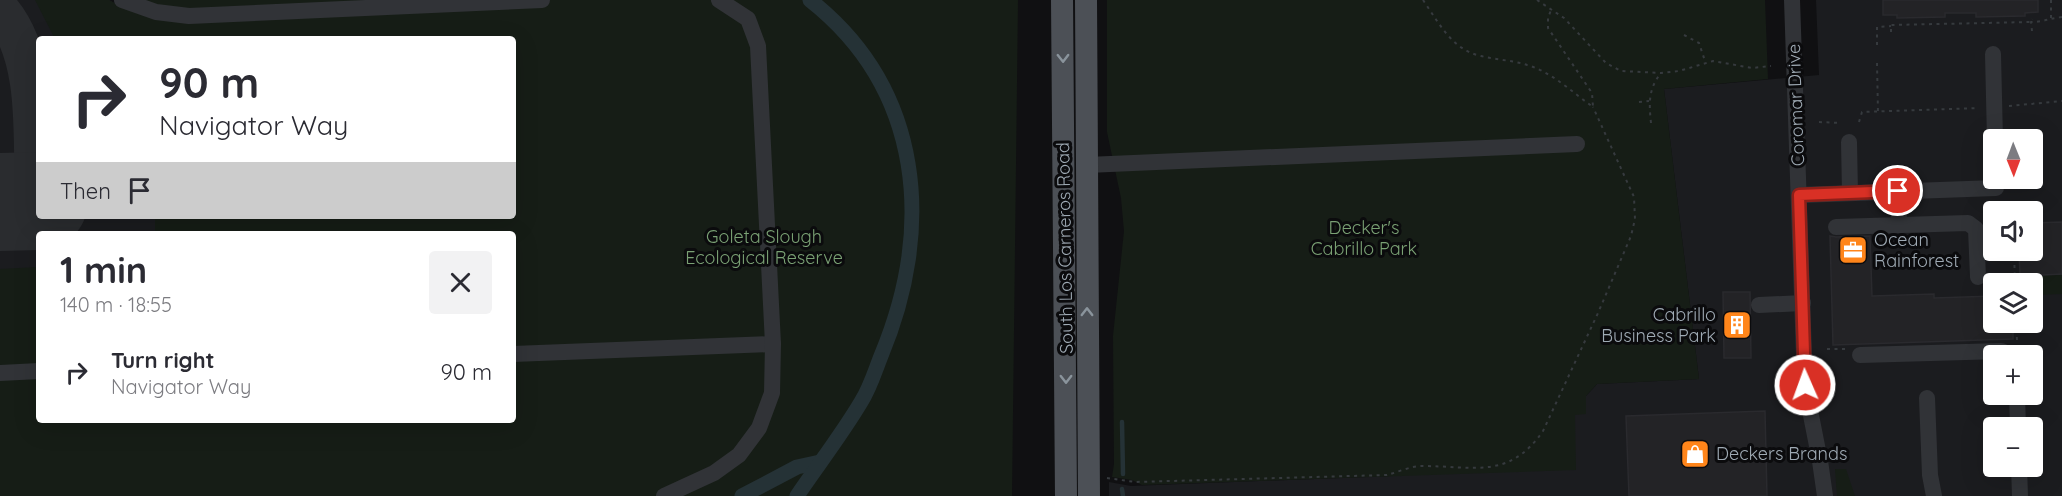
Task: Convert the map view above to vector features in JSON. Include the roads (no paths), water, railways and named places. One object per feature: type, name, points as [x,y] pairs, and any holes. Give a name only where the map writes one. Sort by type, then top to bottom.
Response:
[{"type":"main road","name":"South Los Carneros Road","points":[[1062,0],[1066,496]]},
{"type":"main road","name":"South Los Carneros Road","points":[[1086,0],[1089,496]]},
{"type":"street","points":[[122,0],[156,12],[189,16],[542,0]]},
{"type":"street","points":[[664,496],[714,473],[739,455],[759,428],[772,393],[773,344],[758,46],[748,19],[719,0]]},
{"type":"street","name":"Coromar Drive","points":[[1792,0],[1805,385],[1821,461],[1825,496]]},
{"type":"street","points":[[1994,54],[1995,129]]},
{"type":"street","points":[[1849,142],[1850,193]]},
{"type":"street","points":[[1087,165],[1577,144]]},
{"type":"street","points":[[1799,195],[1898,191],[1983,184]]},
{"type":"street","points":[[1898,191],[1899,225]]},
{"type":"street","points":[[1836,226],[1968,223],[1976,229],[1978,277]]},
{"type":"street","points":[[1759,305],[1803,303]]},
{"type":"street","points":[[516,354],[773,344]]},
{"type":"street","points":[[1860,355],[1983,352]]},
{"type":"street","points":[[0,373],[36,371]]},
{"type":"street","points":[[1927,398],[1928,458],[1934,496]]},
{"type":"street","points":[[2019,477],[2020,496]]},
{"type":"waterway","points":[[797,496],[854,414],[872,379],[898,308],[908,259],[912,211],[908,164],[897,119],[877,76],[848,36],[810,0]]},
{"type":"waterway","points":[[1122,422],[1123,474]]},
{"type":"waterway","points":[[742,496],[797,467],[820,462]]},
{"type":"waterway","points":[[1122,489],[1123,496]]},
{"type":"place","name":"Ocean Rainforest","points":[[1853,250]]},
{"type":"place","name":"Cabrillo Business Park","points":[[1737,325]]},
{"type":"place","name":"Deckers Brands","points":[[1695,454]]},
{"type":"park label","name":"Decker's Cabrillo Park","points":[[1364,238]]},
{"type":"park label","name":"Goleta Slough Ecological Reserve","points":[[764,247]]}]
